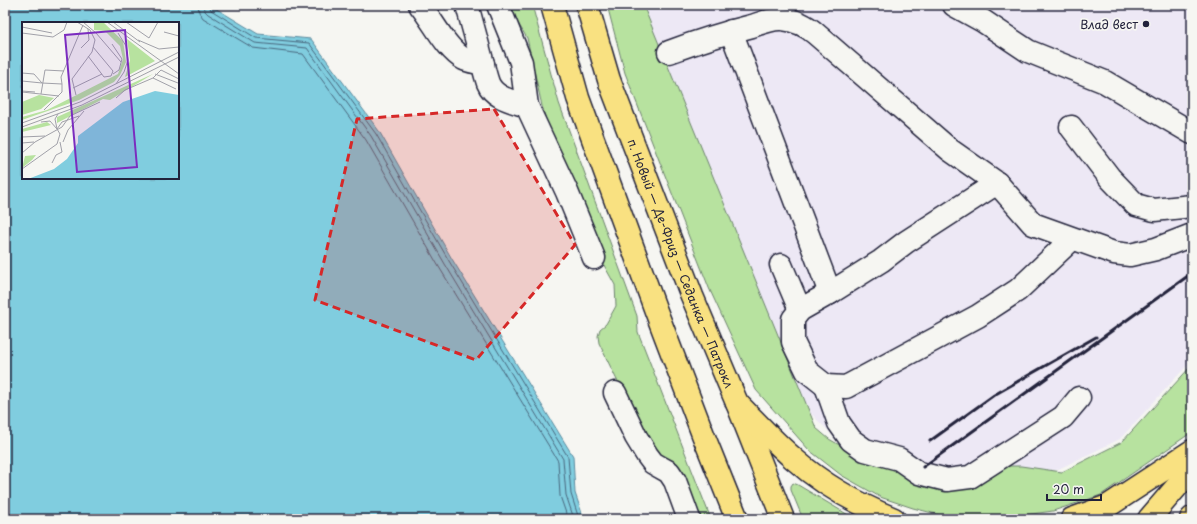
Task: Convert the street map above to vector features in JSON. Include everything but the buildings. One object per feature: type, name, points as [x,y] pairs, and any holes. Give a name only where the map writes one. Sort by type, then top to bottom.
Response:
[{"type":"main road","points":[[552,5],[578,98],[658,319],[737,519]]},
{"type":"main road","name":"п. Новый — Де-Фриз — Седанка — Патрокл","points":[[587,5],[612,88],[692,296],[783,519]]},
{"type":"main road","points":[[736,403],[794,459],[833,488],[874,511],[894,519]]},
{"type":"main road","points":[[1072,519],[1108,506],[1192,452]]},
{"type":"main road","points":[[1149,519],[1192,469]]},
{"type":"lane","points":[[420,5],[449,46],[457,54],[466,60],[483,64]]},
{"type":"lane","points":[[467,5],[488,84],[494,92],[502,98],[527,106]]},
{"type":"lane","points":[[498,5],[521,62],[527,106],[567,192],[594,258]]},
{"type":"lane","points":[[954,5],[983,21],[1028,51],[1106,82],[1192,133]]},
{"type":"lane","points":[[669,52],[731,31],[769,21],[782,19],[800,23],[807,26],[950,150],[997,183],[1033,224],[1114,253],[1130,256],[1156,249],[1192,234]]},
{"type":"lane","points":[[731,31],[830,293]]},
{"type":"lane","points":[[1071,127],[1110,178],[1136,205],[1154,210],[1192,206]]},
{"type":"lane","points":[[997,183],[906,242],[881,261],[800,310],[793,319],[793,342],[807,370],[826,386],[838,423],[851,440],[865,450],[899,459],[919,473],[947,480],[970,477],[1063,417],[1079,398]]},
{"type":"lane","points":[[826,386],[846,387],[978,316],[1018,290],[1072,239]]},
{"type":"lane","points":[[781,265],[800,310]]},
{"type":"lane","points":[[615,393],[636,437],[647,455],[653,462],[670,472],[675,481],[689,519]]},
{"type":"highlighted area","points":[[494,109],[575,245],[476,360],[315,300],[357,119]]},
{"type":"shaded area","points":[[641,5],[1192,5],[1192,360],[1120,439],[1036,480],[859,461],[803,406]]},
{"type":"green space","points":[[507,5],[532,5],[559,103],[637,316],[638,332],[711,519],[696,519],[666,462],[643,434],[599,343],[598,336],[600,329],[606,324],[616,306],[615,285],[600,258],[560,167],[542,106],[527,38]]},
{"type":"green space","points":[[607,5],[643,5],[816,428],[829,439],[862,458],[896,467],[916,481],[998,469],[1008,466],[1021,466],[1062,472],[1122,442],[1192,365],[1192,432],[1101,495],[1053,511],[1011,517],[973,519],[940,515],[880,497],[841,475],[809,450],[756,390],[709,288],[625,73]]},
{"type":"green space","points":[[793,483],[855,519],[803,519],[791,490]]},
{"type":"water","points":[[5,5],[210,5],[258,34],[311,39],[379,131],[452,259],[573,456],[575,493],[584,519],[5,519]]},
{"type":"railway","points":[[923,467],[1192,273]]},
{"type":"railway","points":[[930,441],[994,395],[1096,337]]},
{"type":"place","name":"Влад вест","points":[[1146,24]]}]
